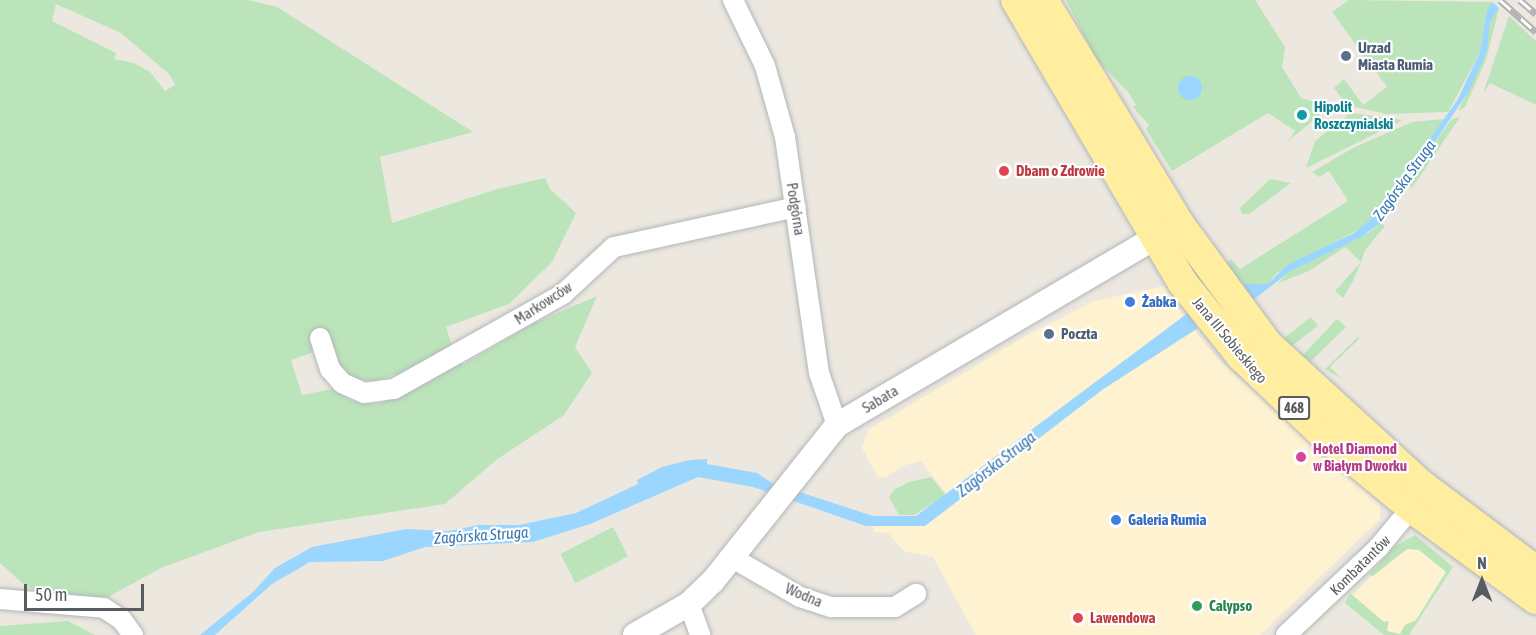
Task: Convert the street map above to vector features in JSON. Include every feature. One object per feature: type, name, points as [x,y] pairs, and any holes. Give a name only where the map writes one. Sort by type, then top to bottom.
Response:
[{"type":"main road","name":"Jana III Sobieskiego","points":[[1016,0],[1167,231]]},
{"type":"main road","name":"Jana III Sobieskiego","points":[[1043,0],[1167,231],[1182,282],[1241,356],[1326,436],[1536,571]]},
{"type":"main road","name":"Jana III Sobieskiego","points":[[1420,498],[1536,599]]},
{"type":"street","name":"Podgórna","points":[[733,0],[765,66],[784,137],[819,373],[837,425]]},
{"type":"street","name":"Markowców","points":[[320,338],[330,369],[342,383],[364,393],[386,391],[409,382],[562,294],[614,247],[796,207]]},
{"type":"street","name":"Sabata","points":[[635,635],[689,604],[731,557],[837,425],[1167,231]]},
{"type":"street","name":"Kombatantów","points":[[1286,635],[1378,548],[1420,498]]},
{"type":"street","name":"Wodna","points":[[731,557],[800,597],[831,607],[895,607],[916,594]]},
{"type":"street","points":[[0,599],[104,608],[122,620],[133,635]]},
{"type":"street","points":[[689,604],[700,635]]},
{"type":"shaded area","points":[[1165,286],[1184,316],[947,495],[921,461],[902,466],[885,478],[878,477],[862,448],[868,430],[1024,337],[1094,301]]},
{"type":"shaded area","name":"Galeria Rumia","points":[[1195,330],[1216,357],[1380,504],[1380,519],[1260,635],[976,635],[933,557],[904,551],[888,533],[874,532],[873,526],[925,526],[1102,389]]},
{"type":"shaded area","points":[[1422,543],[1453,567],[1409,635],[1384,635],[1345,603],[1400,547]]},
{"type":"green space","points":[[0,0],[248,0],[277,7],[473,132],[380,157],[392,223],[497,189],[545,178],[550,189],[576,213],[552,262],[509,304],[446,327],[453,349],[424,366],[374,381],[355,379],[342,371],[332,349],[314,347],[311,353],[291,360],[302,395],[332,389],[352,401],[377,404],[409,392],[459,360],[463,365],[534,323],[597,296],[575,347],[592,373],[564,415],[496,460],[445,504],[259,532],[161,568],[110,596],[82,601],[49,599],[21,582],[0,563]],"holes":[[[56,4],[121,33],[170,75],[175,85],[165,91],[150,72],[134,63],[114,59],[116,53],[52,21]]]},
{"type":"green space","points":[[1066,0],[1255,0],[1285,47],[1282,67],[1301,98],[1320,104],[1320,115],[1288,141],[1295,131],[1268,113],[1172,171],[1146,129],[1149,125],[1133,107],[1136,105],[1128,92],[1096,59]]},
{"type":"green space","points":[[1349,0],[1492,2],[1487,10],[1480,52],[1448,112],[1386,114],[1347,105],[1334,88],[1344,79],[1363,105],[1387,87],[1332,12]]},
{"type":"green space","points":[[1499,8],[1486,60],[1465,107],[1458,111],[1486,51],[1489,22]]},
{"type":"green space","points":[[1509,16],[1536,41],[1536,105],[1490,83],[1483,94]]},
{"type":"green space","points":[[1351,113],[1403,120],[1306,168],[1315,141]]},
{"type":"green space","points":[[1460,117],[1412,188],[1406,184],[1451,120]]},
{"type":"green space","points":[[1444,119],[1367,225],[1278,272],[1268,284],[1241,287],[1225,264],[1231,259],[1240,269],[1348,201],[1329,171],[1319,177],[1312,172],[1353,148],[1412,122]]},
{"type":"green space","points":[[1270,179],[1291,183],[1249,214],[1242,214],[1240,208]]},
{"type":"green space","points":[[1381,223],[1385,226],[1365,250],[1361,262],[1345,247],[1309,271],[1278,283],[1289,272],[1370,232]]},
{"type":"green space","points":[[1361,262],[1354,279],[1343,298],[1335,291]]},
{"type":"green space","points":[[1311,317],[1318,326],[1291,347],[1284,338]]},
{"type":"green space","points":[[1337,319],[1346,327],[1311,361],[1302,356]]},
{"type":"green space","points":[[1358,337],[1359,339],[1330,367],[1342,379],[1325,369]]},
{"type":"green space","points":[[931,477],[946,495],[914,515],[899,515],[889,497],[894,490],[909,482]]},
{"type":"green space","points":[[613,527],[628,556],[575,583],[560,554]]},
{"type":"green space","points":[[1415,535],[1453,567],[1409,635],[1384,635],[1345,603],[1350,593],[1384,622],[1389,621],[1387,631],[1400,634],[1405,625],[1416,620],[1446,572],[1419,550],[1407,549],[1373,576],[1369,575],[1394,547]]},
{"type":"green space","points":[[68,621],[95,635],[0,635],[0,626]]},
{"type":"water","name":"Zagórska Struga","points":[[1492,2],[1499,8],[1490,22],[1487,51],[1470,89],[1381,223],[1361,237],[1289,272],[1252,301],[1241,287],[1244,284],[1268,284],[1287,265],[1354,233],[1376,215],[1458,99],[1480,52],[1487,10]]},
{"type":"water","points":[[1190,76],[1198,80],[1202,88],[1198,96],[1190,100],[1182,96],[1178,88],[1182,80]]},
{"type":"water","name":"Zagórska Struga","points":[[1188,313],[1198,328],[1102,390],[925,526],[866,526],[753,487],[698,477],[590,524],[533,542],[425,547],[383,561],[310,562],[272,584],[215,635],[200,635],[253,592],[275,568],[312,547],[406,529],[449,531],[479,525],[519,525],[576,513],[638,484],[637,480],[662,467],[690,460],[707,459],[707,464],[757,473],[772,483],[873,516],[916,516]]},
{"type":"railway","points":[[1500,0],[1536,32]]},
{"type":"railway","points":[[1520,0],[1536,14]]},
{"type":"place","name":"Urzad Miasta Rumia","points":[[1346,56]]},
{"type":"place","name":"Hipolit Roszczynialski","points":[[1302,115]]},
{"type":"place","name":"Dbam o Zdrowie","points":[[1004,171]]},
{"type":"place","name":"Żabka","points":[[1130,302]]},
{"type":"place","name":"Poczta","points":[[1049,334]]},
{"type":"place","name":"Hotel Diamond w Białym Dworku","points":[[1301,457]]},
{"type":"place","name":"Galeria Rumia","points":[[1116,520]]},
{"type":"place","name":"Calypso","points":[[1197,606]]},
{"type":"place","name":"Lawendowa","points":[[1078,618]]}]
